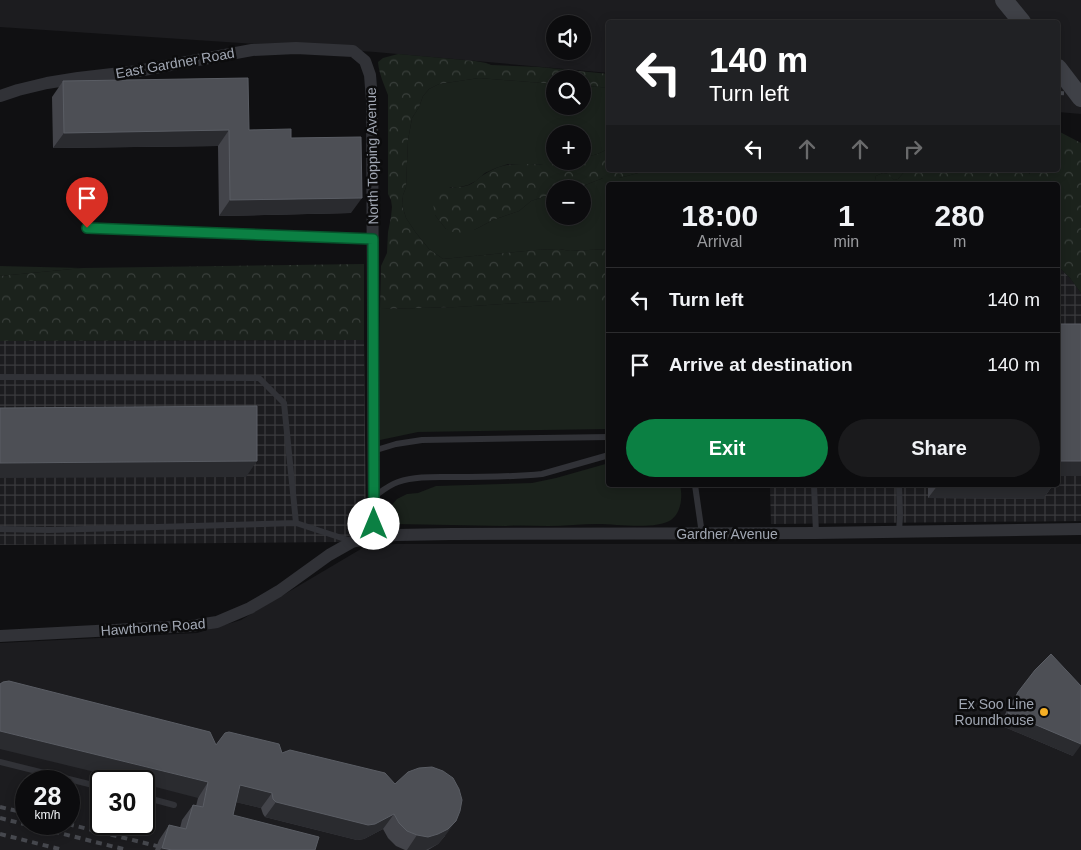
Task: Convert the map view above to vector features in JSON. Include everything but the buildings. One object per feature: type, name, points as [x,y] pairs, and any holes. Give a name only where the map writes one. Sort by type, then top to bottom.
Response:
[{"type":"main road","points":[[1004,0],[1020,20]]},
{"type":"main road","points":[[1060,71],[1081,98]]},
{"type":"street","name":"East Gardner Road","points":[[0,96],[47,83],[138,71],[252,50],[296,48],[353,51]]},
{"type":"street","name":"North Topping Avenue","points":[[353,51],[365,61],[370,75],[372,100],[374,537]]},
{"type":"street","name":"Gardner Avenue","points":[[374,537],[433,534],[702,534],[1081,529]]},
{"type":"street","name":"Hawthorne Road","points":[[0,636],[191,626],[217,622],[250,608],[272,595],[329,555],[352,542],[374,537]]},
{"type":"lane","points":[[87,228],[373,239]]},
{"type":"lane","points":[[0,378],[259,378],[284,404],[296,523]]},
{"type":"lane","points":[[374,451],[396,444],[422,440],[606,437]]},
{"type":"lane","points":[[374,496],[392,485],[410,479],[508,477],[542,474],[606,456]]},
{"type":"lane","points":[[695,487],[702,534]]},
{"type":"lane","points":[[814,487],[816,533]]},
{"type":"lane","points":[[899,487],[899,532]]},
{"type":"lane","points":[[0,529],[49,530],[296,523],[352,542]]},
{"type":"lane","points":[[0,762],[90,784]]},
{"type":"lane","points":[[155,800],[174,805]]},
{"type":"shaded area","points":[[0,0],[1081,0],[1081,114],[1060,112],[1060,20],[606,20],[606,73],[375,52],[0,27]]},
{"type":"shaded area","points":[[1060,268],[1070,278],[1081,293],[1081,521],[771,524],[770,487],[1060,487]]},
{"type":"shaded area","points":[[364,340],[366,533],[340,542],[0,545],[0,341]]},
{"type":"shaded area","points":[[395,544],[1081,544],[1081,850],[0,850],[0,643],[197,633],[241,620],[366,546]]},
{"type":"green space","points":[[398,54],[475,61],[491,65],[569,70],[546,70],[546,83],[479,78],[439,84],[429,89],[423,96],[412,118],[408,140],[406,187],[402,205],[406,218],[416,233],[429,249],[443,259],[536,250],[606,249],[606,301],[551,301],[457,307],[380,309],[381,266],[387,253],[392,207],[388,194],[388,95],[378,62],[383,58]]},
{"type":"green space","points":[[591,72],[606,74],[606,88],[591,87]]},
{"type":"green space","points":[[479,78],[546,83],[546,115],[591,115],[591,87],[606,88],[606,150],[591,155],[591,125],[546,125],[546,164],[508,164],[485,173],[468,185],[450,187],[435,215],[446,229],[474,230],[493,220],[519,211],[531,201],[546,196],[546,225],[591,225],[591,183],[603,178],[619,178],[644,172],[904,172],[898,179],[894,180],[888,174],[883,173],[876,176],[875,182],[606,182],[606,249],[536,250],[443,259],[429,249],[416,233],[406,218],[402,205],[406,187],[408,140],[412,118],[423,96],[429,89],[439,84]]},
{"type":"green space","points":[[1060,132],[1081,143],[1081,293],[1060,268],[1060,182],[875,182],[876,176],[883,173],[889,174],[894,180],[898,179],[904,172],[1027,172],[1030,174],[1028,172],[1060,172]]},
{"type":"green space","points":[[606,150],[606,172],[644,172],[619,178],[603,178],[591,183],[591,180],[546,180],[546,196],[531,201],[519,211],[463,233],[446,229],[435,215],[433,195],[438,191],[469,185],[499,167],[516,164],[546,164],[546,170],[591,170],[591,155]]},
{"type":"green space","points":[[364,264],[364,340],[0,341],[0,276],[83,268]]},
{"type":"green space","points":[[0,266],[83,268],[0,276]]},
{"type":"green space","points":[[551,301],[606,301],[606,429],[418,432],[380,440],[380,309],[457,307]]},
{"type":"green space","points":[[606,464],[606,487],[680,487],[680,504],[677,513],[671,520],[646,526],[598,524],[506,526],[395,524],[388,522],[386,518],[390,507],[397,499],[407,494],[418,493],[436,486],[532,483]]},
{"type":"railway","points":[[1060,93],[1081,94]]},
{"type":"railway","points":[[0,807],[15,810]]},
{"type":"railway","points":[[0,818],[127,850]]},
{"type":"railway","points":[[80,827],[173,850]]},
{"type":"railway","points":[[0,834],[63,850]]},
{"type":"place","name":"Ex Soo Line Roundhouse","points":[[1044,712]]},
{"type":"route","points":[[87,228],[373,239],[374,524]]}]
